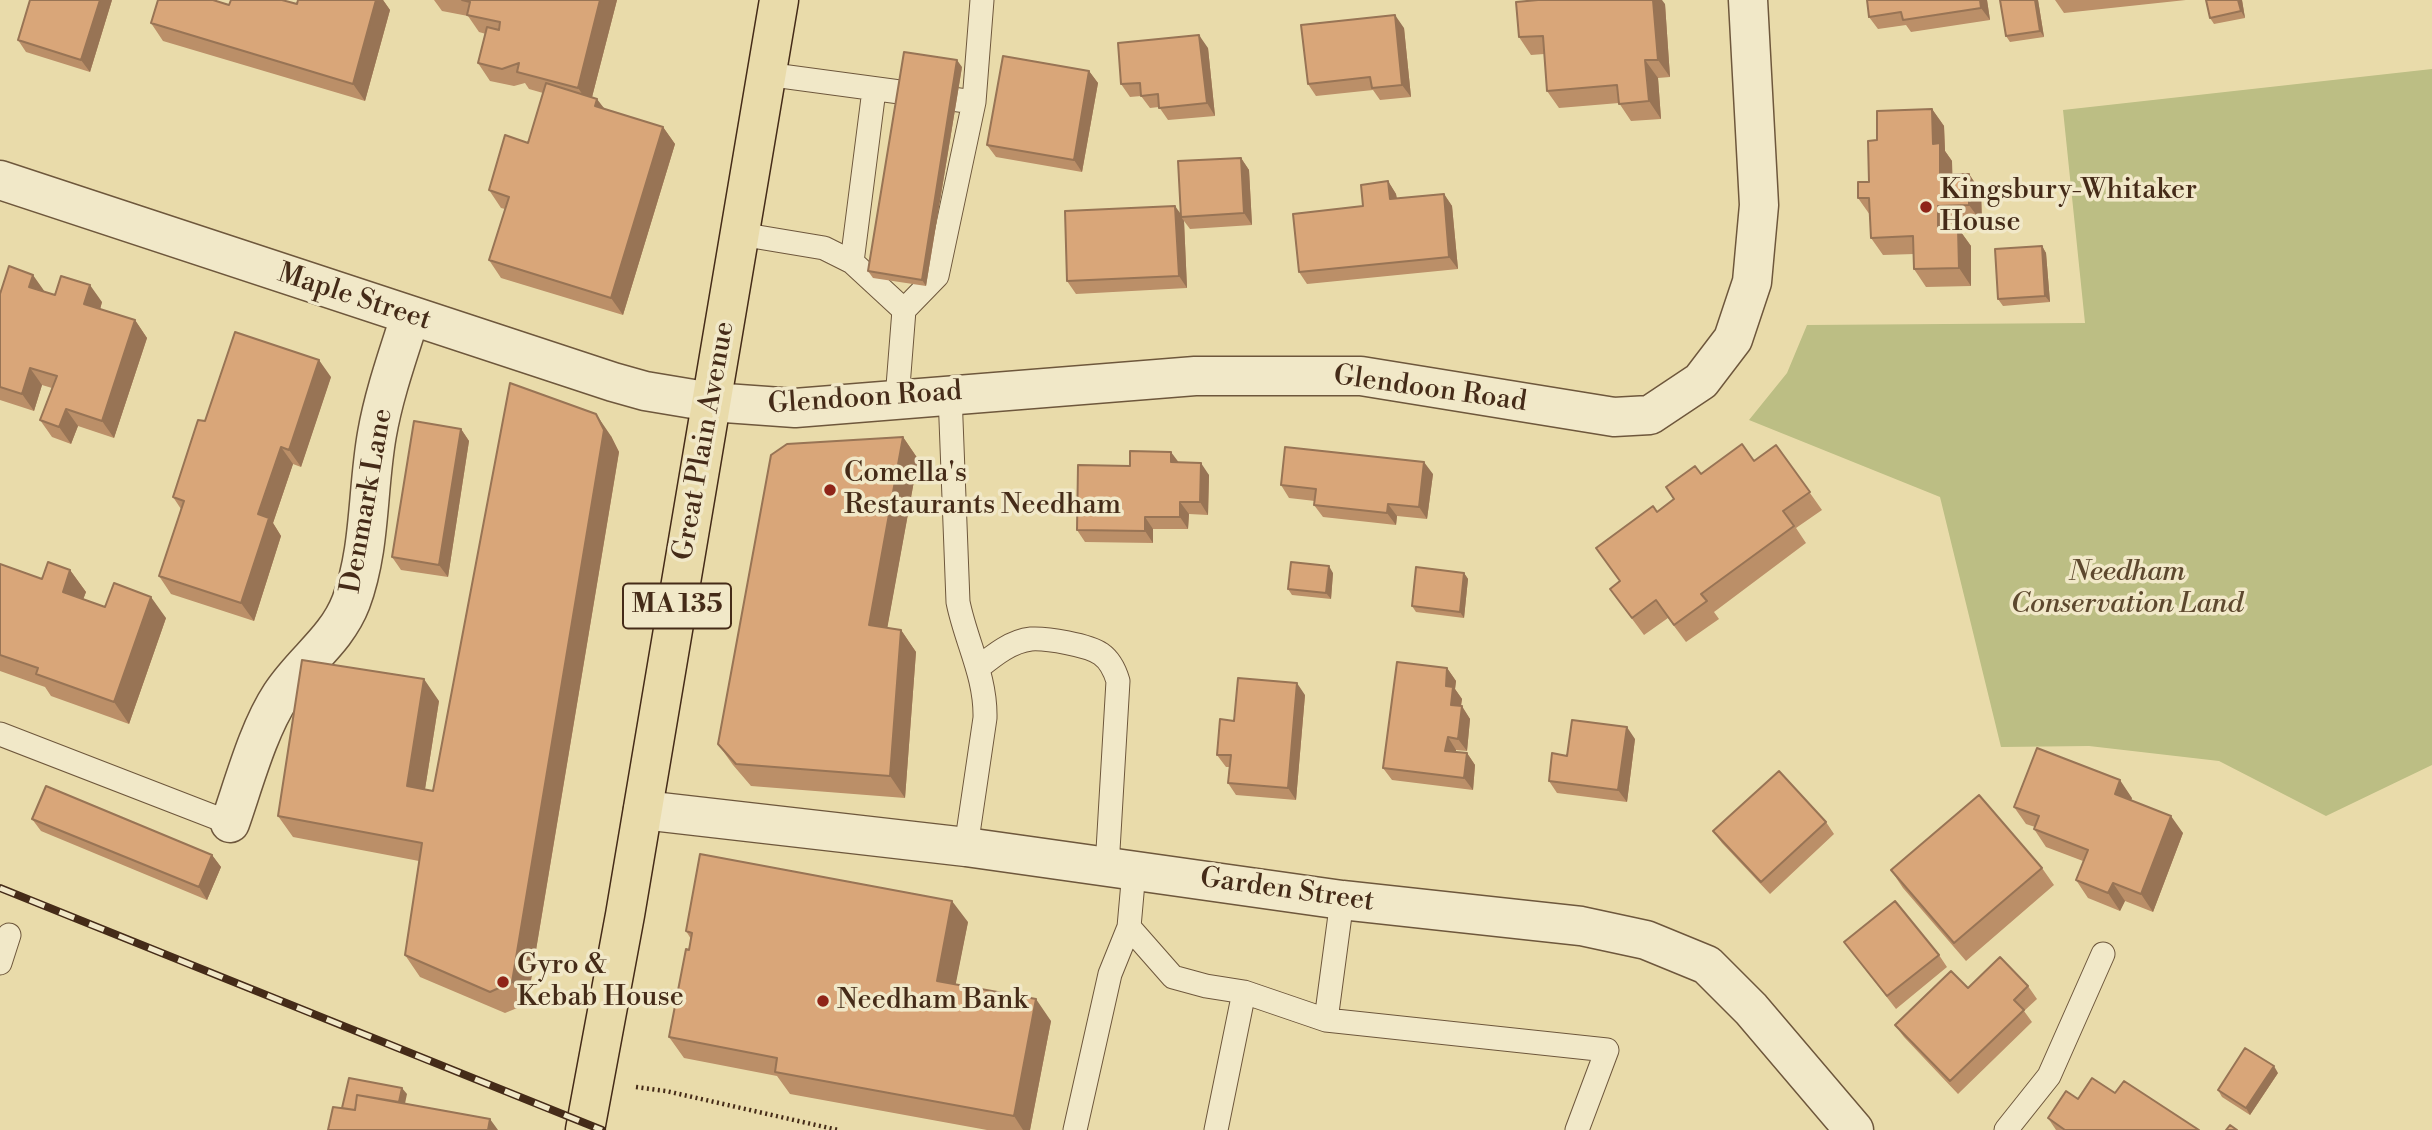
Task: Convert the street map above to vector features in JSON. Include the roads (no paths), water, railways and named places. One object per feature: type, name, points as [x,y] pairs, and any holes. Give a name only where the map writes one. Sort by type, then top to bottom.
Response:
[{"type":"main road","name":"Great Plain Avenue","points":[[585,1130],[643,810],[779,0]]},
{"type":"street","name":"Glendoon Road","points":[[712,402],[795,408],[1195,376],[1361,376],[1614,417],[1650,415],[1701,381],[1733,340],[1752,282],[1759,205],[1748,0]]},
{"type":"street","name":"Maple Street","points":[[0,180],[410,317],[634,388],[712,402]]},
{"type":"street","name":"Denmark Lane","points":[[230,823],[269,716],[282,693],[338,630],[350,604],[359,577],[367,528],[377,434],[410,317]]},
{"type":"street","name":"Garden Street","points":[[643,810],[966,846],[1342,900],[1581,926],[1626,935],[1677,951],[1707,965],[1731,987],[1854,1130]]},
{"type":"lane","points":[[897,399],[904,310],[937,276],[974,102],[982,0]]},
{"type":"lane","points":[[766,74],[974,102]]},
{"type":"lane","points":[[852,262],[874,90]]},
{"type":"lane","points":[[740,234],[824,248],[852,262],[904,310]]},
{"type":"lane","points":[[950,394],[958,602],[963,627],[984,692],[985,718],[966,846]]},
{"type":"lane","points":[[978,667],[1005,649],[1031,639],[1094,650],[1111,664],[1118,681],[1120,869],[1129,927],[1110,974],[1075,1130]]},
{"type":"lane","points":[[0,734],[230,823]]},
{"type":"lane","points":[[1326,1020],[1342,900]]},
{"type":"lane","points":[[1129,927],[1173,976],[1206,986],[1244,992],[1326,1020],[1607,1050],[1577,1130]]},
{"type":"lane","points":[[0,963],[9,935]]},
{"type":"lane","points":[[2006,1130],[2049,1076],[2103,954]]},
{"type":"lane","points":[[1216,1130],[1244,992]]},
{"type":"railway","points":[[0,888],[602,1130]]},
{"type":"place","name":"Kingsbury-Whitaker House","points":[[1926,207]]},
{"type":"place","name":"Comella's Restaurants Needham","points":[[830,490]]},
{"type":"place","name":"Gyro & Kebab House","points":[[503,982]]},
{"type":"place","name":"Needham Bank","points":[[823,1001]]},
{"type":"park label","name":"Needham Conservation Land","points":[[2127,589]]}]
